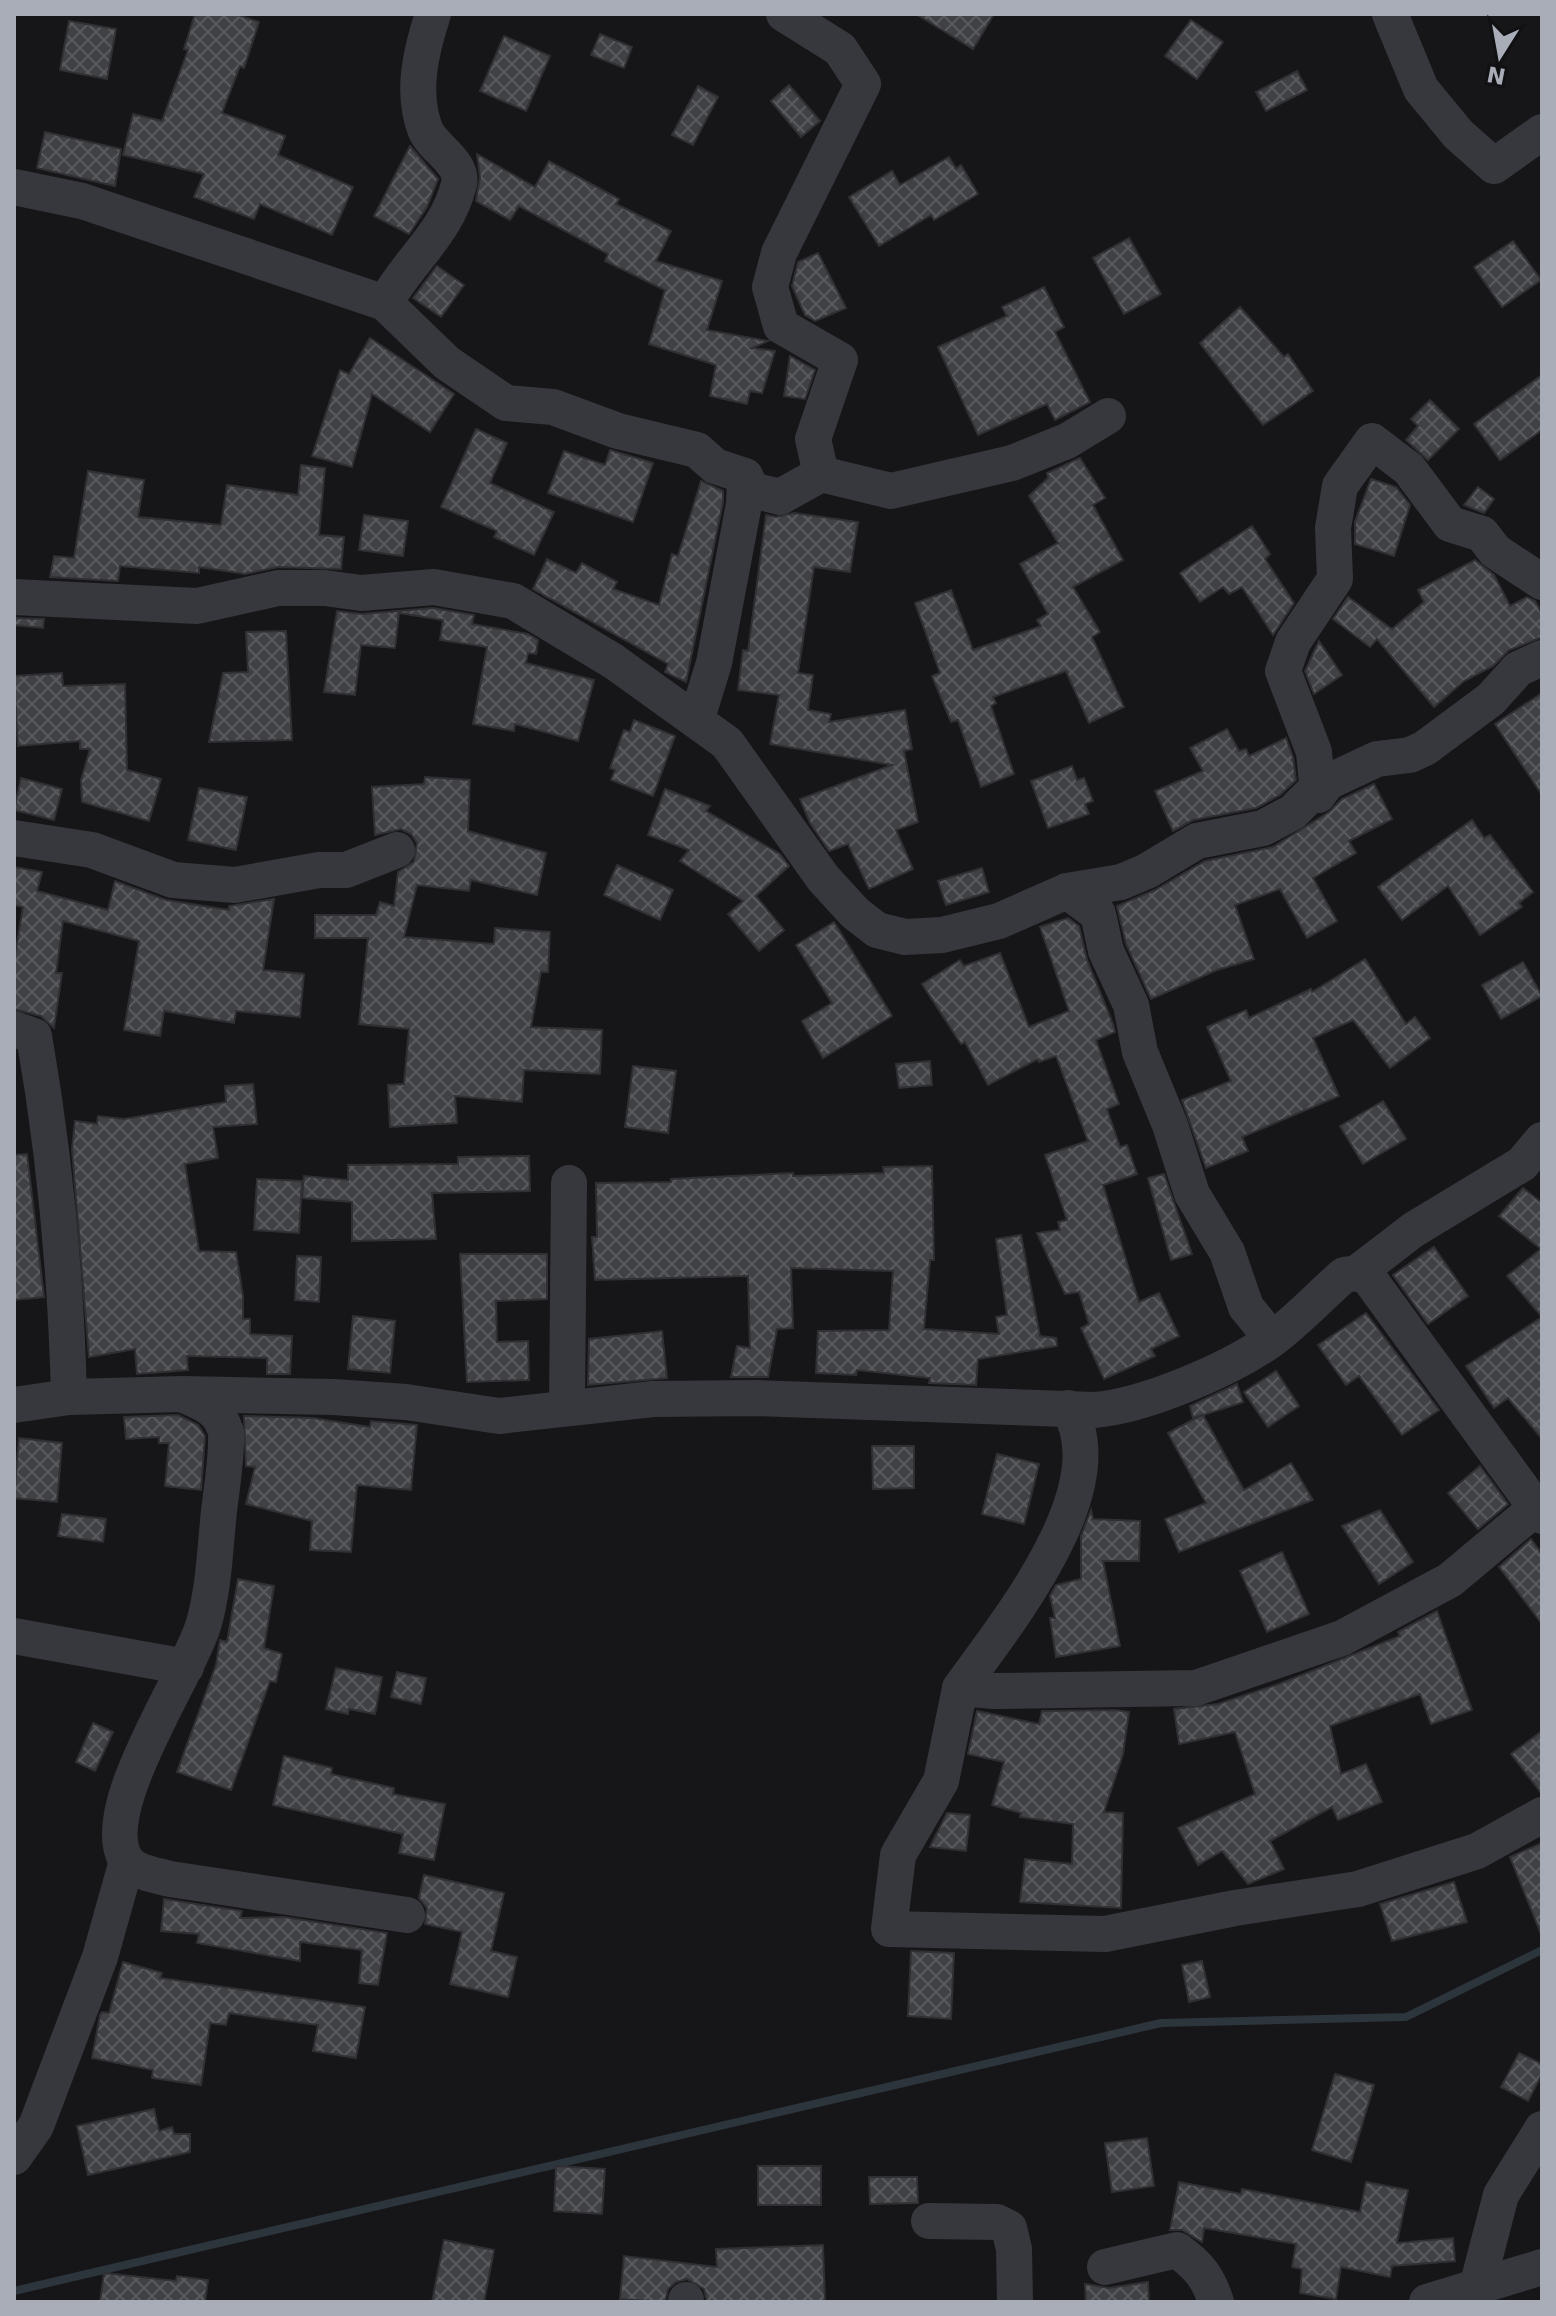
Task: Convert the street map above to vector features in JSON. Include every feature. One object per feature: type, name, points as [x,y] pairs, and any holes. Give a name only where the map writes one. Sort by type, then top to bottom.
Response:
[{"type":"street","points":[[385,303],[399,277],[419,252],[431,245],[459,183],[460,174],[454,164],[432,144],[418,100],[423,43],[433,14]]},
{"type":"street","points":[[784,14],[840,49],[863,84],[779,253],[770,287],[781,326],[840,360],[813,439],[821,474]]},
{"type":"street","points":[[1390,14],[1421,89],[1458,134],[1494,166],[1542,132]]},
{"type":"street","points":[[14,187],[82,201],[385,303],[447,363],[506,403],[553,407],[618,431],[697,450],[715,466],[745,476],[752,490],[780,497],[821,474],[891,491],[1012,463],[1067,441],[1108,416]]},
{"type":"street","points":[[1318,795],[1314,752],[1283,671],[1293,642],[1335,579],[1333,528],[1340,486],[1372,441],[1409,469],[1450,524],[1482,534],[1495,551],[1542,582]]},
{"type":"street","points":[[697,718],[714,663],[744,504],[745,476]]},
{"type":"street","points":[[14,597],[197,606],[278,588],[325,588],[361,593],[434,587],[513,601],[613,661],[697,718],[727,743],[823,878],[855,913],[877,930],[905,937],[942,935],[999,921],[1067,891],[1121,882],[1147,871],[1197,841],[1224,833],[1263,828],[1293,812],[1311,794],[1318,795]]},
{"type":"street","points":[[1318,795],[1328,782],[1377,759],[1410,755],[1425,748],[1491,699],[1518,669],[1542,658]]},
{"type":"street","points":[[14,838],[92,850],[173,880],[235,885],[319,870],[346,870],[397,850]]},
{"type":"street","points":[[1067,891],[1098,914],[1106,951],[1131,1005],[1140,1052],[1170,1125],[1192,1194],[1227,1252],[1246,1307],[1272,1339]]},
{"type":"street","points":[[14,1029],[34,1036],[47,1111],[61,1208],[69,1397]]},
{"type":"street","points":[[1357,1273],[1413,1230],[1535,1157]]},
{"type":"street","points":[[567,1406],[569,1183]]},
{"type":"street","points":[[14,1405],[69,1397],[183,1394],[363,1399],[499,1416],[567,1406],[653,1399],[757,1398],[1123,1408],[1238,1361],[1272,1339],[1344,1275],[1357,1273],[1368,1277],[1539,1512],[1450,1580],[1355,1631],[1196,1688],[994,1691],[960,1688]]},
{"type":"street","points":[[14,2157],[36,2126],[100,1957],[127,1861],[121,1834],[129,1792],[146,1741],[186,1667],[203,1626],[226,1442],[221,1417],[210,1407],[183,1394]]},
{"type":"street","points":[[1068,1408],[1077,1423],[1081,1441],[1065,1522],[1048,1561],[960,1688],[941,1781],[898,1855],[889,1929],[1105,1934],[1235,1908],[1358,1889],[1477,1851],[1542,1815]]},
{"type":"street","points":[[14,1636],[186,1667]]},
{"type":"street","points":[[127,1861],[137,1870],[170,1879],[407,1915]]},
{"type":"street","points":[[1477,2287],[1501,2195],[1542,2129]]},
{"type":"street","points":[[929,2221],[997,2222],[1009,2228],[1014,2249],[1015,2302]]},
{"type":"street","points":[[1105,2267],[1177,2250],[1196,2263],[1209,2279],[1216,2302]]},
{"type":"street","points":[[1427,2302],[1542,2267]]},
{"type":"building","points":[[195,14],[235,14],[259,22],[244,68],[240,66],[222,113],[285,136],[278,155],[353,187],[332,235],[260,204],[254,219],[194,197],[204,174],[123,155],[133,114],[162,121],[188,50],[184,49]]},
{"type":"building","points":[[916,14],[994,14],[973,49]]},
{"type":"building","points":[[1191,20],[1223,42],[1197,79],[1165,56]]},
{"type":"building","points":[[69,21],[116,29],[107,79],[60,70]]},
{"type":"building","points":[[600,34],[632,47],[624,68],[591,55]]},
{"type":"building","points":[[504,36],[550,56],[526,111],[480,91]]},
{"type":"building","points":[[1297,71],[1307,90],[1266,111],[1256,92]]},
{"type":"building","points":[[789,85],[820,121],[801,137],[771,101]]},
{"type":"building","points":[[698,86],[718,97],[693,145],[672,135]]},
{"type":"building","points":[[45,132],[121,149],[115,186],[37,168]]},
{"type":"building","points":[[410,146],[438,179],[427,207],[409,234],[374,216]]},
{"type":"building","points":[[477,154],[535,187],[549,161],[619,199],[616,204],[671,231],[656,261],[722,281],[707,330],[768,341],[752,348],[775,351],[762,393],[750,391],[747,404],[710,396],[716,365],[649,344],[665,290],[605,261],[608,254],[519,206],[510,220],[476,201],[480,177]]},
{"type":"building","points":[[949,157],[956,169],[961,165],[978,194],[934,220],[931,215],[879,246],[849,197],[892,171],[900,185]]},
{"type":"building","points":[[1129,238],[1161,294],[1124,314],[1093,258]]},
{"type":"building","points":[[1513,241],[1541,280],[1502,307],[1474,267]]},
{"type":"building","points":[[818,253],[846,308],[815,321],[805,315],[792,286],[798,262]]},
{"type":"building","points":[[437,266],[464,285],[441,317],[413,298]]},
{"type":"building","points":[[1044,287],[1064,327],[1055,332],[1090,402],[1055,420],[1047,404],[978,435],[938,347],[1007,316],[1002,307]]},
{"type":"building","points":[[1240,307],[1284,357],[1288,354],[1313,391],[1263,425],[1200,343]]},
{"type":"building","points":[[370,338],[454,394],[430,432],[372,394],[352,467],[312,456],[340,370],[349,374]]},
{"type":"building","points":[[790,356],[815,370],[805,399],[784,396]]},
{"type":"building","points":[[1542,375],[1542,430],[1500,460],[1474,424]]},
{"type":"building","points":[[1430,400],[1459,429],[1428,460],[1406,440],[1418,426],[1411,419]]},
{"type":"building","points":[[476,429],[507,443],[490,483],[554,512],[534,555],[494,537],[497,531],[441,507]]},
{"type":"building","points":[[610,450],[653,463],[633,522],[548,493],[564,451],[605,465]]},
{"type":"building","points":[[1080,458],[1105,498],[1093,505],[1123,560],[1073,587],[1100,632],[1092,637],[1124,707],[1089,723],[1066,671],[993,697],[996,703],[991,706],[1014,774],[981,787],[958,720],[951,722],[932,676],[940,673],[915,603],[951,590],[973,650],[1041,626],[1037,620],[1048,614],[1020,564],[1058,543],[1029,496],[1048,478],[1047,473]]},
{"type":"building","points":[[301,465],[325,468],[319,535],[344,537],[341,569],[278,567],[245,574],[199,567],[199,573],[120,566],[118,581],[50,577],[54,556],[74,558],[88,471],[144,480],[138,517],[221,525],[227,485],[298,495]]},
{"type":"building","points":[[1371,479],[1396,487],[1410,505],[1394,556],[1355,544],[1355,522]]},
{"type":"building","points":[[701,481],[723,491],[723,502],[686,682],[665,672],[668,664],[533,589],[547,559],[576,573],[582,563],[617,582],[613,589],[659,605],[672,554],[678,556]]},
{"type":"building","points":[[1478,487],[1494,499],[1484,513],[1464,505]]},
{"type":"building","points":[[794,513],[858,522],[850,572],[814,567],[798,673],[813,675],[808,710],[831,714],[829,722],[905,710],[912,749],[904,751],[918,822],[896,830],[913,869],[869,889],[848,844],[829,851],[810,823],[800,799],[892,765],[770,744],[779,695],[738,690],[743,650],[748,651],[766,515],[776,517]]},
{"type":"building","points":[[364,515],[408,521],[403,556],[359,550]]},
{"type":"building","points":[[1252,526],[1270,554],[1265,559],[1294,603],[1273,635],[1242,587],[1229,594],[1223,587],[1200,602],[1180,573]]},
{"type":"building","points":[[1475,560],[1494,575],[1510,606],[1527,597],[1535,601],[1542,614],[1542,637],[1509,650],[1493,666],[1464,681],[1434,707],[1377,639],[1370,647],[1333,619],[1348,597],[1392,629],[1424,602],[1418,590]]},
{"type":"building","points":[[433,608],[474,615],[472,624],[528,634],[538,640],[536,654],[528,653],[526,663],[594,680],[578,741],[515,724],[514,731],[473,724],[487,647],[440,640],[443,620],[399,613],[395,648],[361,645],[355,695],[324,692],[337,611],[362,614]]},
{"type":"building","points":[[14,618],[44,619],[43,628],[14,625]]},
{"type":"building","points":[[286,631],[292,740],[209,742],[223,673],[248,672],[246,632]]},
{"type":"building","points":[[1319,641],[1342,675],[1314,694],[1305,671]]},
{"type":"building","points":[[62,673],[63,686],[125,684],[127,770],[161,779],[149,821],[82,802],[81,780],[90,749],[80,749],[80,741],[18,746],[14,676]]},
{"type":"building","points":[[1542,693],[1542,795],[1495,724]]},
{"type":"building","points":[[634,720],[675,736],[653,796],[611,780],[615,770],[610,768],[624,730],[630,732]]},
{"type":"building","points":[[1227,729],[1239,751],[1246,749],[1249,756],[1286,738],[1293,757],[1296,780],[1280,795],[1256,808],[1193,820],[1173,831],[1155,791],[1203,771],[1190,748]]},
{"type":"building","points":[[1072,766],[1077,780],[1084,778],[1093,801],[1085,804],[1089,814],[1048,828],[1031,781]]},
{"type":"building","points":[[425,777],[470,780],[468,831],[546,853],[537,895],[471,880],[469,891],[417,885],[404,937],[494,944],[495,928],[550,932],[548,972],[541,972],[531,1027],[602,1030],[600,1074],[524,1070],[522,1102],[455,1096],[457,1123],[390,1127],[388,1085],[404,1084],[409,1029],[359,1024],[368,938],[315,938],[315,915],[376,915],[380,902],[394,906],[398,872],[414,862],[417,843],[411,834],[401,829],[375,835],[372,787],[424,784]]},
{"type":"building","points":[[21,778],[62,789],[54,820],[14,810]]},
{"type":"building","points":[[1374,784],[1392,819],[1349,841],[1356,853],[1313,878],[1337,921],[1307,938],[1280,889],[1235,905],[1254,959],[1217,970],[1151,999],[1126,944],[1117,906],[1155,890],[1205,861],[1273,847],[1329,812],[1342,799]]},
{"type":"building","points":[[199,788],[247,797],[236,850],[188,840]]},
{"type":"building","points":[[665,789],[710,806],[706,811],[780,854],[789,866],[756,896],[784,930],[759,951],[728,914],[743,901],[680,861],[689,850],[648,835]]},
{"type":"building","points":[[1472,820],[1484,838],[1490,835],[1533,892],[1519,903],[1522,907],[1480,935],[1448,886],[1402,920],[1378,887]]},
{"type":"building","points":[[617,865],[673,890],[660,920],[604,895]]},
{"type":"building","points":[[14,867],[42,872],[37,891],[108,910],[115,881],[166,900],[229,910],[229,906],[274,899],[263,970],[304,974],[300,1017],[236,1011],[234,1023],[164,1011],[160,1036],[124,1030],[139,941],[63,921],[56,973],[62,973],[54,1028],[41,1016],[14,1009],[14,961],[23,907],[14,905]]},
{"type":"building","points":[[982,868],[989,892],[946,905],[938,881]]},
{"type":"building","points":[[1068,918],[1079,926],[1087,960],[1113,1024],[1115,1032],[1096,1040],[1119,1104],[1107,1109],[1120,1147],[1127,1145],[1137,1174],[1103,1185],[1139,1302],[1159,1293],[1179,1336],[1151,1349],[1155,1356],[1104,1379],[1081,1328],[1089,1324],[1079,1292],[1065,1294],[1037,1233],[1060,1230],[1058,1222],[1067,1220],[1045,1155],[1088,1141],[1056,1056],[1039,1062],[1038,1059],[988,1085],[965,1042],[961,1044],[922,984],[960,960],[964,966],[1000,953],[1029,1027],[1069,1011],[1040,927]]},
{"type":"building","points":[[834,922],[892,1016],[823,1058],[802,1021],[832,1003],[796,945]]},
{"type":"building","points":[[1365,959],[1406,1024],[1415,1017],[1430,1038],[1390,1068],[1353,1020],[1313,1038],[1339,1096],[1242,1137],[1248,1151],[1206,1168],[1182,1100],[1231,1081],[1207,1027],[1246,1010],[1249,1018],[1311,989],[1312,992]]},
{"type":"building","points":[[1523,962],[1542,996],[1501,1019],[1482,985]]},
{"type":"building","points":[[930,1061],[932,1085],[899,1088],[896,1064]]},
{"type":"building","points":[[633,1066],[676,1071],[668,1133],[625,1127]]},
{"type":"building","points":[[253,1084],[257,1124],[213,1127],[218,1158],[185,1164],[199,1251],[236,1252],[243,1319],[250,1319],[250,1334],[292,1336],[290,1374],[267,1374],[267,1358],[187,1356],[188,1370],[137,1374],[135,1349],[89,1357],[72,1149],[75,1121],[97,1124],[98,1116],[124,1119],[226,1102],[225,1086]]},
{"type":"building","points":[[1383,1101],[1406,1139],[1363,1164],[1340,1126]]},
{"type":"building","points":[[27,1154],[44,1297],[14,1300],[14,1155]]},
{"type":"building","points":[[529,1156],[530,1191],[432,1193],[436,1239],[352,1241],[352,1202],[302,1198],[304,1176],[348,1180],[348,1165],[458,1164],[458,1157]]},
{"type":"building","points":[[932,1166],[934,1260],[930,1260],[924,1329],[999,1334],[996,1317],[1007,1315],[996,1239],[1021,1235],[1040,1336],[1056,1338],[1057,1346],[978,1359],[976,1385],[929,1383],[930,1378],[857,1370],[856,1375],[816,1373],[818,1331],[889,1330],[893,1271],[791,1268],[793,1328],[777,1329],[768,1377],[731,1377],[737,1346],[750,1348],[748,1276],[595,1280],[592,1237],[597,1237],[596,1183],[671,1182],[671,1179],[793,1173],[793,1176],[884,1173],[883,1167]]},
{"type":"building","points":[[1164,1174],[1192,1254],[1171,1260],[1148,1178]]},
{"type":"building","points":[[257,1179],[302,1181],[299,1233],[254,1230]]},
{"type":"building","points":[[1523,1188],[1542,1203],[1542,1317],[1507,1276],[1541,1249],[1499,1216]]},
{"type":"building","points":[[1434,1247],[1468,1296],[1428,1324],[1393,1275]]},
{"type":"building","points":[[460,1254],[547,1254],[547,1299],[496,1301],[497,1342],[528,1341],[529,1380],[467,1382]]},
{"type":"building","points":[[297,1256],[321,1257],[319,1302],[295,1300]]},
{"type":"building","points":[[1366,1313],[1439,1410],[1402,1435],[1359,1376],[1346,1385],[1318,1345]]},
{"type":"building","points":[[353,1316],[395,1321],[390,1373],[348,1369]]},
{"type":"building","points":[[1542,1317],[1542,1439],[1508,1398],[1494,1408],[1466,1366]]},
{"type":"building","points":[[662,1331],[667,1378],[588,1385],[589,1339]]},
{"type":"building","points":[[1276,1371],[1299,1406],[1268,1427],[1244,1392]]},
{"type":"building","points":[[1237,1384],[1243,1402],[1203,1415],[1244,1490],[1291,1463],[1313,1500],[1179,1552],[1165,1519],[1206,1503],[1168,1433],[1202,1415],[1193,1418],[1190,1406]]},
{"type":"building","points":[[178,1415],[198,1425],[205,1436],[201,1490],[165,1486],[169,1443],[159,1443],[159,1437],[126,1439],[124,1417]]},
{"type":"building","points":[[244,1416],[313,1418],[370,1427],[371,1421],[417,1425],[411,1490],[357,1485],[351,1552],[310,1550],[312,1521],[246,1504],[255,1467],[246,1466]]},
{"type":"building","points":[[19,1438],[62,1443],[57,1502],[14,1498]]},
{"type":"building","points":[[872,1446],[914,1446],[914,1488],[873,1489]]},
{"type":"building","points":[[997,1454],[1039,1464],[1024,1524],[982,1514]]},
{"type":"building","points":[[1480,1466],[1508,1504],[1478,1529],[1448,1493]]},
{"type":"building","points":[[1091,1510],[1093,1519],[1140,1521],[1139,1561],[1103,1561],[1120,1646],[1056,1657],[1050,1618],[1055,1618],[1050,1596],[1056,1585],[1081,1579],[1081,1536]]},
{"type":"building","points":[[1380,1510],[1413,1562],[1379,1584],[1342,1526]]},
{"type":"building","points":[[62,1514],[106,1519],[103,1542],[58,1536]]},
{"type":"building","points":[[1531,1539],[1542,1554],[1542,1624],[1499,1567]]},
{"type":"building","points":[[1282,1552],[1309,1614],[1267,1632],[1240,1571]]},
{"type":"building","points":[[238,1579],[274,1586],[264,1648],[282,1654],[276,1682],[270,1681],[231,1790],[177,1772],[216,1665],[220,1640],[227,1642]]},
{"type":"building","points":[[1437,1611],[1472,1710],[1431,1724],[1420,1694],[1330,1726],[1341,1774],[1366,1764],[1382,1802],[1338,1820],[1332,1807],[1270,1841],[1284,1869],[1248,1884],[1222,1851],[1198,1865],[1178,1828],[1255,1794],[1235,1732],[1179,1744],[1174,1709],[1218,1704],[1279,1684],[1400,1636],[1398,1632]]},
{"type":"building","points":[[336,1668],[382,1677],[375,1714],[349,1709],[348,1714],[326,1709]]},
{"type":"building","points":[[397,1672],[426,1678],[421,1704],[391,1697]]},
{"type":"building","points":[[977,1711],[1039,1724],[1042,1711],[1129,1712],[1123,1754],[1104,1812],[1123,1813],[1121,1908],[1020,1902],[1025,1859],[1072,1864],[1073,1824],[1020,1817],[1021,1813],[992,1805],[1004,1762],[968,1754]]},
{"type":"building","points":[[93,1723],[113,1732],[95,1771],[76,1762]]},
{"type":"building","points":[[1542,1731],[1542,1794],[1511,1754]]},
{"type":"building","points":[[284,1756],[332,1768],[331,1774],[394,1788],[393,1794],[445,1804],[434,1860],[399,1853],[403,1834],[273,1805]]},
{"type":"building","points":[[947,1813],[970,1815],[966,1851],[930,1847]]},
{"type":"building","points":[[1542,1843],[1542,1934],[1541,1934],[1510,1857]]},
{"type":"building","points":[[424,1875],[504,1893],[491,1951],[517,1957],[508,1997],[450,1984],[462,1932],[425,1924],[427,1908],[419,1898]]},
{"type":"building","points":[[1454,1882],[1467,1922],[1392,1941],[1380,1904]]},
{"type":"building","points":[[164,1899],[242,1911],[240,1918],[284,1917],[387,1933],[378,1985],[359,1983],[362,1950],[300,1942],[300,1961],[197,1943],[199,1934],[161,1931]]},
{"type":"building","points":[[911,1951],[954,1953],[951,2019],[908,2016]]},
{"type":"building","points":[[1202,1961],[1210,1997],[1189,2002],[1182,1965]]},
{"type":"building","points":[[123,1962],[162,1973],[160,1978],[365,2007],[356,2058],[313,2051],[318,2025],[229,2013],[226,2025],[210,2023],[201,2085],[152,2078],[153,2070],[92,2058],[100,2015],[102,2012],[109,2013]]},
{"type":"building","points":[[1519,2053],[1542,2064],[1542,2074],[1528,2101],[1501,2087]]},
{"type":"building","points":[[1335,2074],[1374,2085],[1351,2162],[1312,2150]]},
{"type":"building","points":[[154,2109],[159,2131],[172,2127],[174,2134],[190,2134],[190,2152],[88,2175],[77,2126]]},
{"type":"building","points":[[1147,2138],[1154,2186],[1112,2192],[1105,2143]]},
{"type":"building","points":[[556,2166],[605,2169],[602,2214],[554,2211]]},
{"type":"building","points":[[758,2166],[821,2166],[821,2205],[758,2205]]},
{"type":"building","points":[[869,2177],[917,2177],[918,2203],[870,2204]]},
{"type":"building","points":[[1179,2182],[1241,2194],[1242,2189],[1360,2212],[1366,2182],[1408,2190],[1397,2243],[1453,2238],[1455,2261],[1392,2266],[1390,2277],[1341,2267],[1336,2299],[1300,2293],[1302,2269],[1292,2267],[1296,2244],[1204,2228],[1202,2242],[1182,2230],[1170,2230]]},
{"type":"building","points":[[444,2240],[494,2250],[484,2302],[432,2302]]},
{"type":"building","points":[[823,2245],[825,2302],[707,2302],[704,2289],[687,2279],[676,2282],[668,2289],[665,2302],[620,2299],[624,2256],[717,2267],[716,2249]]},
{"type":"building","points":[[104,2273],[176,2281],[177,2276],[208,2280],[205,2302],[100,2302]]},
{"type":"building","points":[[1148,2282],[1149,2302],[1086,2302],[1085,2284],[1109,2288]]},
{"type":"waterway","points":[[14,2291],[1161,2023],[1406,2017],[1542,1950]]}]
